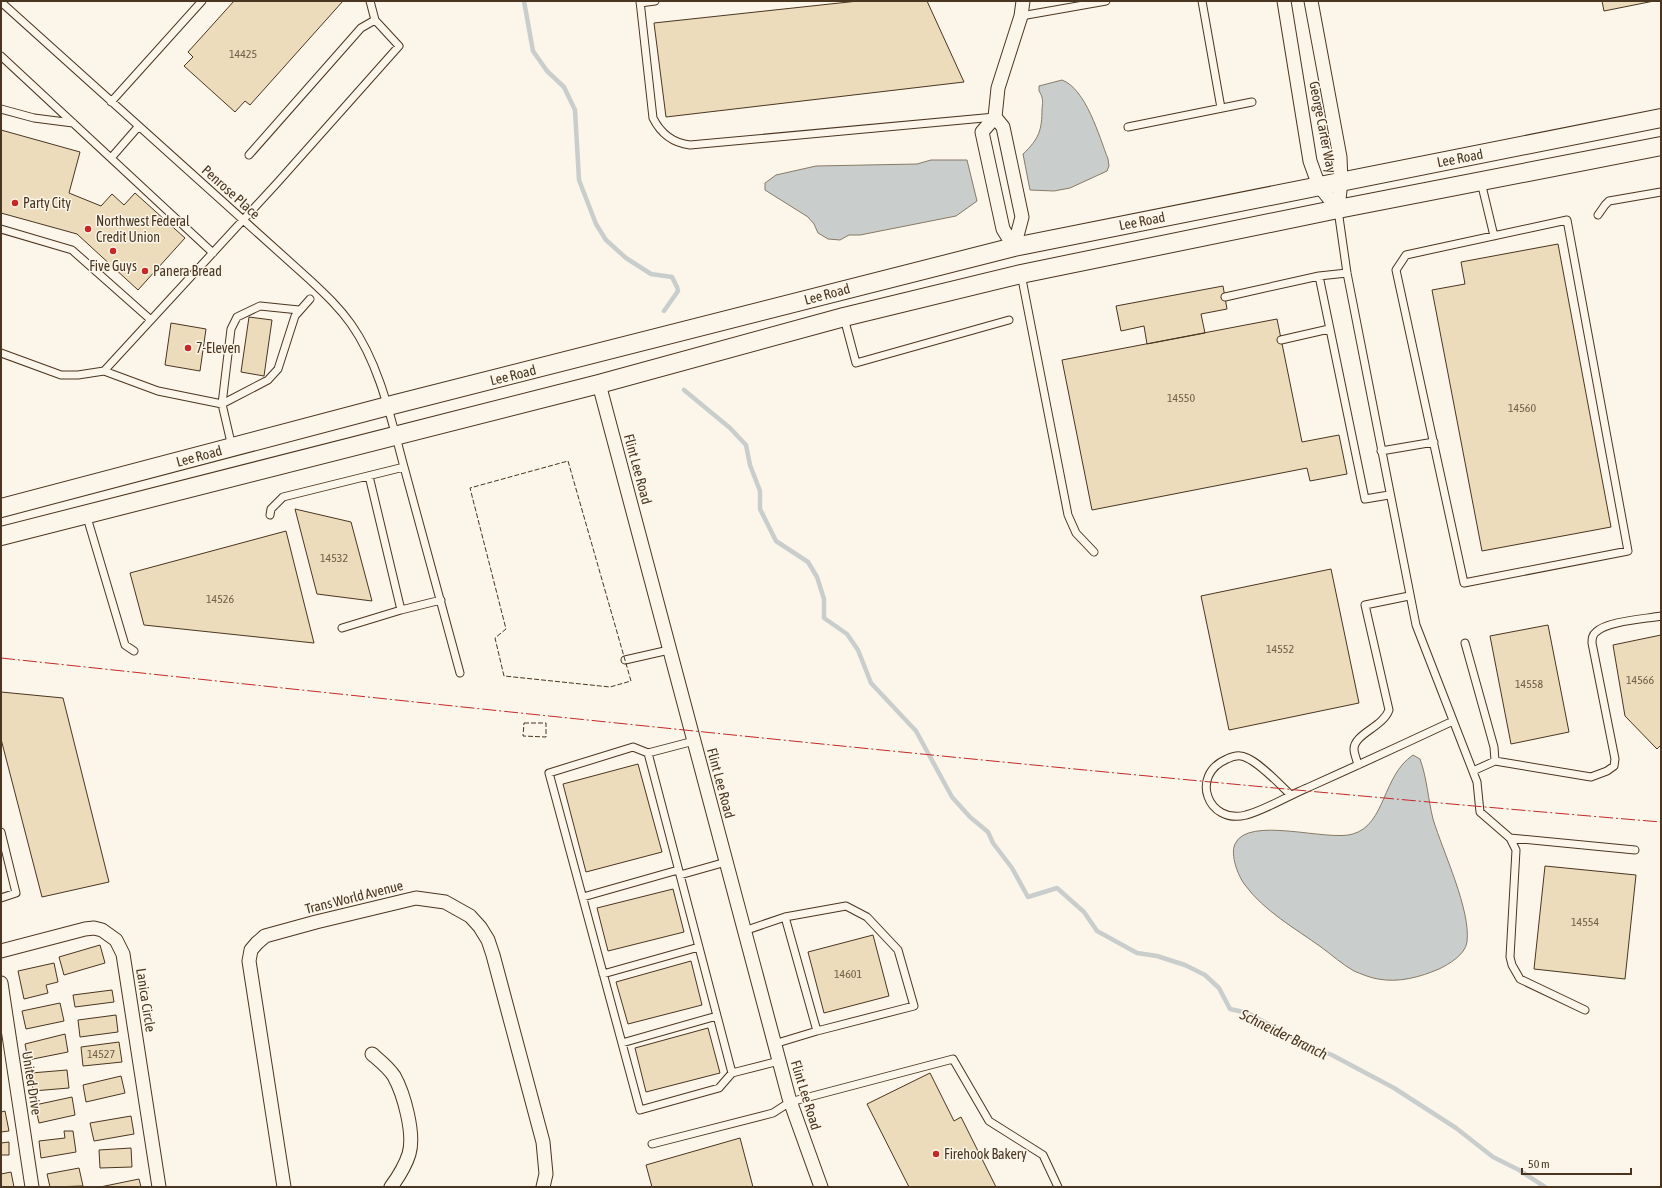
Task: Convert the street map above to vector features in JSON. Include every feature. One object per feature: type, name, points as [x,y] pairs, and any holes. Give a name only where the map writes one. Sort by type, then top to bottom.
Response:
[{"type":"street","points":[[1014,247],[1003,229],[982,132],[995,117],[998,88],[1021,16],[1023,1]]},
{"type":"street","name":"George Carter Way","points":[[1284,1],[1310,161],[1319,186],[1338,210]]},
{"type":"street","name":"George Carter Way","points":[[1311,1],[1340,157],[1341,181],[1338,210]]},
{"type":"street","points":[[995,117],[1003,127],[1022,217],[1014,247]]},
{"type":"street","name":"Lee Road","points":[[1,508],[388,406],[1014,247],[1661,118]]},
{"type":"street","name":"Lee Road","points":[[1,536],[599,384],[844,317],[1021,274],[1661,146]]},
{"type":"street","name":"Flint Lee Road","points":[[599,384],[790,1102],[821,1187]]},
{"type":"street","name":"Trans World Avenue","points":[[284,1187],[249,961],[251,950],[256,943],[265,936],[330,918],[416,898],[445,902],[458,908],[470,916],[488,940],[543,1142],[546,1174],[543,1187]]},
{"type":"street","name":"Lanica Circle","points":[[1,951],[86,929],[102,930],[116,940],[123,954],[158,1187]]},
{"type":"street","name":"United Drive","points":[[1,983],[32,1187]]},
{"type":"street","points":[[372,1054],[384,1064],[400,1089],[410,1130],[409,1153],[404,1169],[391,1187]]},
{"type":"lane","points":[[111,102],[202,1]]},
{"type":"lane","points":[[104,371],[213,253],[399,46],[375,20],[370,1]]},
{"type":"lane","points":[[655,1],[640,2],[654,118],[658,127],[677,143],[690,145],[995,117]]},
{"type":"lane","points":[[1021,16],[1106,1]]},
{"type":"lane","points":[[1202,1],[1221,108]]},
{"type":"lane","name":"Penrose Place","points":[[1,2],[338,307],[352,325],[376,373],[388,406],[460,673]]},
{"type":"lane","points":[[249,155],[360,28],[375,20]]},
{"type":"lane","points":[[1,56],[213,253]]},
{"type":"lane","points":[[1128,127],[1252,102]]},
{"type":"lane","points":[[1,109],[34,118],[73,123]]},
{"type":"lane","points":[[111,158],[138,127]]},
{"type":"lane","points":[[1481,182],[1494,236]]},
{"type":"lane","points":[[1598,216],[1605,204],[1609,201],[1661,192]]},
{"type":"lane","points":[[1338,210],[1347,273],[1389,495],[1416,625],[1477,782],[1480,812],[1510,838],[1516,850],[1510,957],[1512,965],[1520,979],[1585,1010]]},
{"type":"lane","points":[[1566,220],[1628,551],[1464,583],[1396,270],[1406,256],[1494,236],[1566,220]]},
{"type":"lane","points":[[1,229],[72,250],[151,320]]},
{"type":"lane","points":[[1225,297],[1319,276],[1347,273]]},
{"type":"lane","points":[[1021,274],[1068,515],[1076,533],[1094,552]]},
{"type":"lane","points":[[1319,276],[1366,499],[1389,495]]},
{"type":"lane","points":[[1,353],[61,375],[78,375],[104,371],[158,391],[222,404],[268,380],[278,369],[296,316],[299,310],[310,299]]},
{"type":"lane","points":[[232,448],[222,404],[231,329],[237,316],[260,306],[299,310]]},
{"type":"lane","points":[[844,317],[856,363],[1009,320]]},
{"type":"lane","points":[[1281,340],[1329,329]]},
{"type":"lane","points":[[1381,451],[1434,442]]},
{"type":"lane","points":[[270,515],[271,509],[284,497],[404,467]]},
{"type":"lane","points":[[369,476],[401,610]]},
{"type":"lane","points":[[86,514],[125,645],[134,651]]},
{"type":"lane","points":[[1358,765],[1354,749],[1356,741],[1380,723],[1386,717],[1389,710],[1365,605],[1409,596]]},
{"type":"lane","points":[[342,628],[401,610],[441,600]]},
{"type":"lane","points":[[1473,771],[1495,761],[1591,777],[1600,775],[1614,766],[1614,749],[1610,740],[1592,637],[1595,632],[1605,626],[1661,616]]},
{"type":"lane","points":[[1466,643],[1494,747],[1495,761]]},
{"type":"lane","points":[[625,660],[669,650]]},
{"type":"lane","points":[[1291,795],[1254,762],[1241,756],[1234,756],[1220,762],[1213,769],[1206,783],[1208,799],[1213,807],[1223,814],[1232,816],[1246,816],[1453,721]]},
{"type":"lane","points":[[694,741],[648,753],[633,748],[549,772],[640,1110],[719,1088],[732,1073],[779,1061]]},
{"type":"lane","points":[[648,753],[732,1073]]},
{"type":"lane","points":[[1,832],[16,893],[1,898]]},
{"type":"lane","points":[[1510,838],[1635,850]]},
{"type":"lane","points":[[583,897],[726,862]]},
{"type":"lane","points":[[744,931],[785,917],[846,906],[867,917],[898,950],[914,1006],[817,1031],[774,1044]]},
{"type":"lane","points":[[785,917],[817,1031]]},
{"type":"lane","points":[[603,974],[699,946]]},
{"type":"lane","points":[[622,1043],[717,1016]]},
{"type":"lane","points":[[652,1144],[773,1113],[790,1102],[953,1059],[989,1121],[1043,1155],[1058,1187]]},
{"type":"shaded area","points":[[1062,80],[1078,93],[1085,103],[1096,126],[1108,159],[1109,166],[1107,171],[1070,188],[1054,191],[1030,190],[1023,154],[1033,144],[1040,129],[1043,101],[1039,91],[1039,86]]},
{"type":"shaded area","points":[[931,160],[967,160],[977,201],[956,216],[860,235],[849,235],[840,240],[828,239],[818,233],[814,224],[808,217],[765,190],[765,183],[776,175],[816,166],[917,164]]},
{"type":"shaded area","points":[[1413,755],[1420,759],[1433,819],[1461,898],[1465,914],[1467,942],[1466,947],[1460,955],[1452,962],[1439,969],[1402,980],[1372,978],[1350,969],[1261,903],[1245,885],[1240,876],[1233,854],[1235,844],[1243,836],[1255,831],[1289,831],[1341,836],[1353,834],[1364,829],[1378,810],[1395,775],[1403,764]]},
{"type":"building","points":[[234,1],[343,1],[250,105],[245,101],[235,112],[184,66],[193,57],[188,52]]},
{"type":"building","points":[[858,1],[927,1],[964,82],[666,117],[654,23]]},
{"type":"building","points":[[1602,1],[1654,1],[1604,11]]},
{"type":"building","points":[[1,130],[80,152],[69,193],[101,206],[112,194],[124,205],[135,193],[185,238],[138,290],[77,234],[1,213]]},
{"type":"building","points":[[1558,244],[1611,527],[1482,551],[1432,290],[1465,284],[1461,262]]},
{"type":"building","points":[[1223,286],[1227,309],[1201,314],[1205,333],[1147,344],[1144,326],[1121,331],[1116,306]]},
{"type":"building","points":[[249,317],[272,320],[264,376],[241,372]]},
{"type":"building","points":[[1277,319],[1302,442],[1339,435],[1347,474],[1310,481],[1307,468],[1092,510],[1062,360]]},
{"type":"building","points":[[171,323],[206,329],[200,371],[165,365]]},
{"type":"building","points":[[295,509],[351,522],[372,601],[317,594]]},
{"type":"building","points":[[286,531],[314,643],[144,625],[130,573]]},
{"type":"building","points":[[1331,569],[1359,703],[1229,730],[1201,596]]},
{"type":"building","points":[[1548,625],[1569,732],[1511,744],[1490,636]]},
{"type":"building","points":[[1661,635],[1661,745],[1657,749],[1625,716],[1613,645]]},
{"type":"building","points":[[1,692],[63,698],[109,882],[42,897],[1,739]]},
{"type":"building","points":[[638,764],[662,852],[586,872],[563,784]]},
{"type":"building","points":[[1545,866],[1636,875],[1625,979],[1534,969]]},
{"type":"building","points":[[673,889],[684,932],[608,951],[597,908]]},
{"type":"building","points":[[873,935],[889,996],[824,1013],[808,952]]},
{"type":"building","points":[[100,945],[105,963],[64,975],[59,957]]},
{"type":"building","points":[[691,961],[702,1005],[628,1024],[616,982]]},
{"type":"building","points":[[54,963],[58,982],[46,985],[48,993],[24,999],[18,971]]},
{"type":"building","points":[[112,990],[114,1002],[75,1007],[73,995]]},
{"type":"building","points":[[60,1003],[64,1021],[26,1029],[22,1011]]},
{"type":"building","points":[[116,1015],[118,1032],[80,1037],[78,1020]]},
{"type":"building","points":[[708,1028],[720,1073],[646,1092],[635,1048]]},
{"type":"building","points":[[65,1034],[68,1052],[28,1060],[25,1044]]},
{"type":"building","points":[[119,1042],[122,1062],[83,1066],[81,1047]]},
{"type":"building","points":[[67,1070],[69,1088],[33,1091],[31,1073]]},
{"type":"building","name":"Firehook Bakery","points":[[930,1073],[954,1121],[961,1117],[996,1187],[909,1187],[867,1104]]},
{"type":"building","points":[[121,1076],[125,1093],[86,1102],[83,1085]]},
{"type":"building","points":[[72,1097],[75,1115],[39,1123],[35,1105]]},
{"type":"building","points":[[5,1111],[9,1131],[1,1132],[1,1112]]},
{"type":"building","points":[[131,1116],[134,1134],[94,1141],[90,1123]]},
{"type":"building","points":[[64,1131],[73,1131],[76,1152],[41,1158],[39,1141],[65,1138]]},
{"type":"building","points":[[740,1138],[753,1187],[652,1187],[646,1165]]},
{"type":"building","points":[[9,1142],[9,1155],[1,1155],[1,1143]]},
{"type":"building","points":[[131,1148],[132,1167],[100,1168],[99,1150]]},
{"type":"building","points":[[79,1168],[83,1186],[50,1187],[47,1174]]},
{"type":"building","points":[[11,1172],[14,1187],[1,1187],[1,1174]]},
{"type":"building","points":[[139,1179],[141,1187],[100,1187]]},
{"type":"waterway","points":[[524,1],[533,51],[547,71],[564,87],[575,110],[579,180],[596,224],[606,240],[626,258],[651,274],[672,277],[678,291],[664,311]]},
{"type":"waterway","name":"Schneider Branch","points":[[684,390],[730,428],[746,445],[750,465],[760,491],[760,509],[776,541],[808,562],[817,577],[824,599],[824,618],[847,634],[858,650],[871,683],[916,731],[952,797],[970,817],[988,832],[993,843],[1012,868],[1028,897],[1057,888],[1084,912],[1097,931],[1137,953],[1157,956],[1185,965],[1205,975],[1219,988],[1230,1009],[1248,1013],[1302,1043],[1332,1055],[1394,1088],[1456,1128],[1493,1157],[1519,1170],[1545,1187]]},
{"type":"fence","points":[[568,461],[631,681],[610,687],[504,676],[495,638],[506,629],[470,488],[568,461]]},
{"type":"fence","points":[[524,723],[546,723],[546,737],[523,736],[524,723]]},
{"type":"power","points":[[1,658],[831,745],[1246,785],[1661,822]]},
{"type":"place","name":"Party City","points":[[15,203]]},
{"type":"place","name":"Northwest Federal Credit Union","points":[[88,229]]},
{"type":"place","name":"Five Guys","points":[[113,251]]},
{"type":"place","name":"Panera Bread","points":[[145,271]]},
{"type":"place","name":"7-Eleven","points":[[188,348]]},
{"type":"place","name":"Firehook Bakery","points":[[936,1154]]}]
